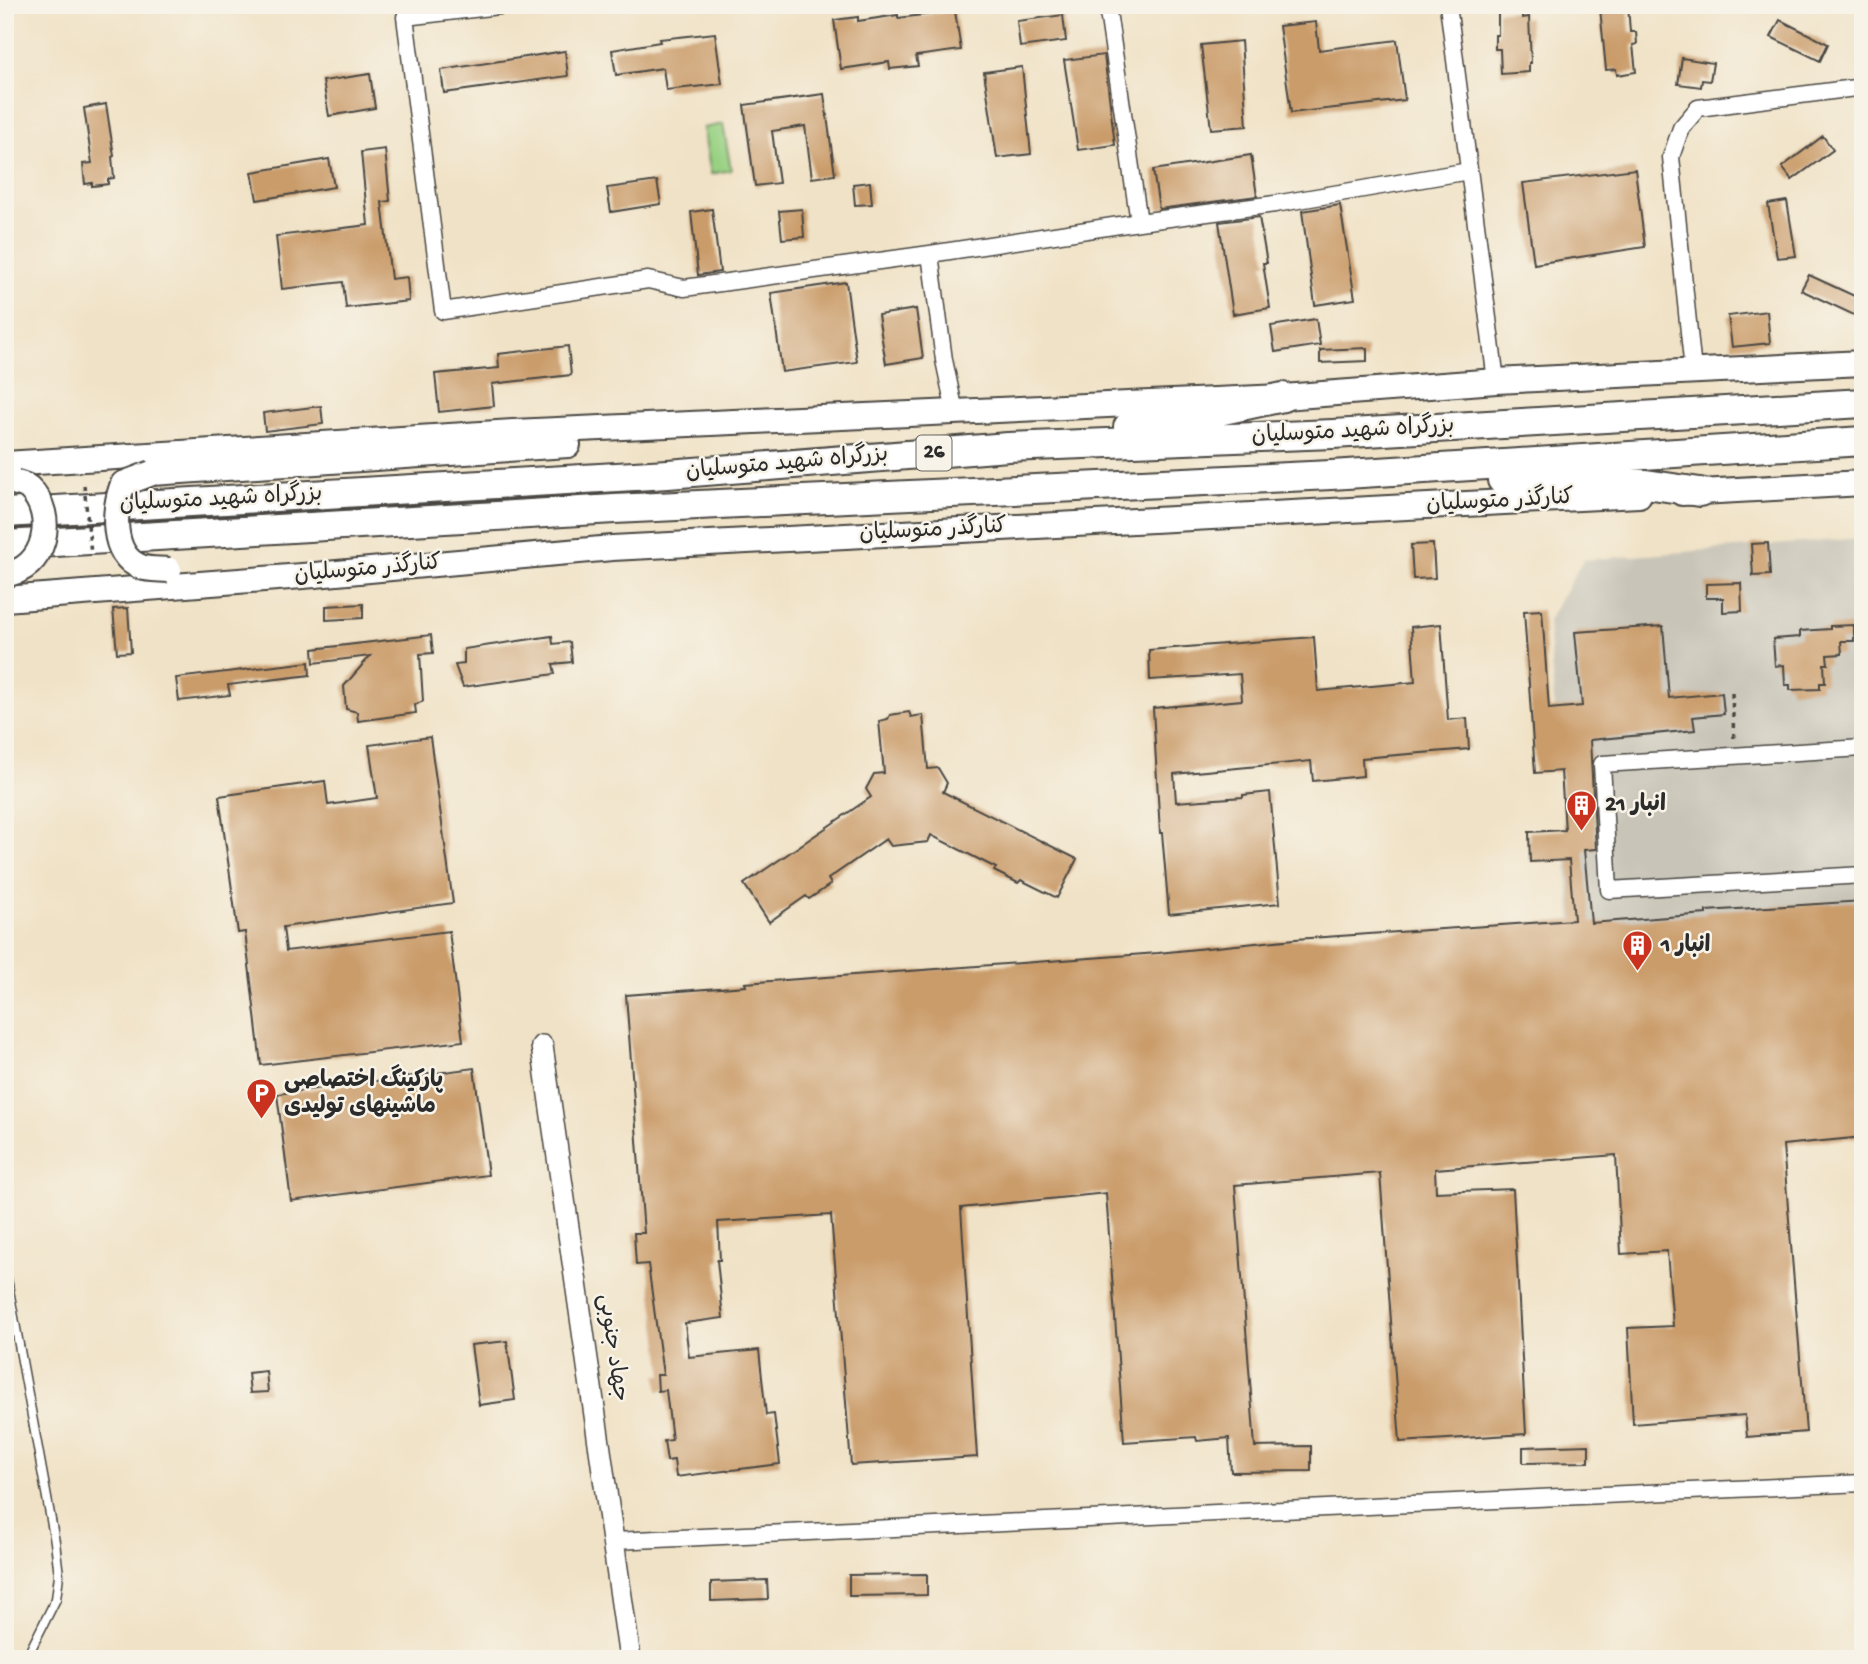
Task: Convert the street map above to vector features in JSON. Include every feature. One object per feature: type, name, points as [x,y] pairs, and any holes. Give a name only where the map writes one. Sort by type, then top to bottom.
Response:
[{"type":"highway","points":[[1008,447],[1200,415],[1283,397]]},
{"type":"highway","name":"بزرگراه شهید متوسلیان","points":[[5,513],[668,474],[1008,447],[1346,433],[1863,403]]},
{"type":"highway","name":"بزرگراه شهید متوسلیان","points":[[5,545],[614,509],[1331,475],[1863,440]]},
{"type":"highway","points":[[1331,475],[1646,485],[1700,492]]},
{"type":"main road","points":[[8,476],[513,432],[1283,397],[1496,381],[1863,363]]},
{"type":"main road","points":[[591,549],[454,552],[169,570],[141,567],[128,558],[121,546],[115,521],[117,498],[123,484],[152,473],[700,435],[791,418]]},
{"type":"main road","points":[[5,574],[18,573],[33,562],[39,551],[46,524],[29,487],[8,476]]},
{"type":"main road","name":"کنارگذر متوسلیان","points":[[5,599],[302,576],[591,549],[1863,483]]},
{"type":"street","points":[[507,5],[405,17],[443,311],[648,280],[684,288],[1275,204],[1469,171]]},
{"type":"street","points":[[1107,5],[1139,222]]},
{"type":"street","points":[[1448,5],[1496,381]]},
{"type":"street","points":[[1693,371],[1671,157],[1681,128],[1698,108],[1863,87]]},
{"type":"street","points":[[930,254],[944,360],[955,412]]},
{"type":"street","points":[[1863,748],[1602,764],[1609,890],[1863,875]]},
{"type":"street","name":"جهاد جنوبی","points":[[542,1046],[630,1659]]},
{"type":"street","points":[[614,1541],[1863,1483]]},
{"type":"lane","points":[[5,1268],[59,1574],[56,1599],[26,1659]]},
{"type":"path","points":[[84,485],[91,554]]},
{"type":"path","points":[[1732,693],[1735,756]]},
{"type":"shaded area","points":[[1863,538],[1863,1011],[1580,1032],[1548,621],[1583,560]]},
{"type":"green space","points":[[723,124],[731,170],[711,174],[703,128]]},
{"type":"building","points":[[1608,5],[1628,5],[1630,32],[1636,32],[1637,44],[1633,45],[1636,72],[1617,75],[1616,69],[1606,70],[1600,8]]},
{"type":"building","points":[[955,11],[961,50],[916,56],[918,66],[890,69],[889,62],[841,69],[834,20],[858,17],[858,21]]},
{"type":"building","points":[[1498,11],[1522,11],[1522,18],[1529,17],[1529,72],[1501,74],[1500,49],[1495,49]]},
{"type":"building","points":[[1063,15],[1066,41],[1020,47],[1017,21]]},
{"type":"building","points":[[1780,20],[1828,44],[1820,61],[1771,37]]},
{"type":"building","points":[[1316,22],[1319,50],[1397,40],[1405,100],[1291,113],[1279,26]]},
{"type":"building","points":[[715,33],[722,84],[666,90],[663,68],[616,75],[612,50],[660,42],[659,39]]},
{"type":"building","points":[[1241,41],[1247,126],[1211,129],[1201,45]]},
{"type":"building","points":[[565,51],[568,76],[444,93],[441,70]]},
{"type":"building","points":[[1104,55],[1115,145],[1078,150],[1064,60]]},
{"type":"building","points":[[1682,58],[1713,63],[1710,81],[1702,80],[1701,87],[1678,84]]},
{"type":"building","points":[[1022,67],[1031,154],[997,158],[984,72]]},
{"type":"building","points":[[370,74],[375,108],[329,116],[323,81]]},
{"type":"building","points":[[824,94],[835,175],[812,178],[805,126],[772,131],[779,183],[755,186],[744,105]]},
{"type":"building","points":[[106,104],[114,156],[114,178],[108,179],[108,184],[92,186],[92,183],[85,184],[83,164],[92,163],[84,108]]},
{"type":"building","points":[[1823,136],[1833,150],[1792,180],[1782,167]]},
{"type":"building","points":[[385,149],[390,201],[382,202],[391,279],[407,277],[409,301],[346,308],[343,282],[282,289],[276,236],[368,225],[361,152]]},
{"type":"building","points":[[1251,155],[1257,196],[1159,209],[1153,170]]},
{"type":"building","points":[[329,159],[334,187],[257,200],[252,172]]},
{"type":"building","points":[[1635,169],[1645,247],[1534,264],[1523,183]]},
{"type":"building","points":[[657,181],[661,204],[611,212],[607,188]]},
{"type":"building","points":[[870,182],[872,204],[855,205],[853,184]]},
{"type":"building","points":[[1787,201],[1796,256],[1777,258],[1768,204]]},
{"type":"building","points":[[1340,205],[1355,299],[1315,305],[1302,211]]},
{"type":"building","points":[[712,209],[720,272],[698,275],[691,212]]},
{"type":"building","points":[[802,209],[804,237],[782,239],[779,211]]},
{"type":"building","points":[[1259,217],[1267,263],[1263,263],[1270,308],[1233,314],[1219,222]]},
{"type":"building","points":[[1809,275],[1863,300],[1856,316],[1801,290]]},
{"type":"building","points":[[846,282],[857,362],[782,372],[771,293]]},
{"type":"building","points":[[916,309],[923,358],[886,364],[878,315]]},
{"type":"building","points":[[1767,311],[1770,343],[1732,347],[1728,316]]},
{"type":"building","points":[[1316,319],[1320,345],[1275,352],[1271,326]]},
{"type":"building","points":[[568,346],[571,375],[492,384],[494,406],[439,412],[435,374],[499,368],[498,354]]},
{"type":"building","points":[[1367,348],[1367,361],[1320,363],[1320,350]]},
{"type":"building","points":[[321,406],[323,424],[265,431],[263,413]]},
{"type":"building","points":[[1768,543],[1770,575],[1753,576],[1751,544]]},
{"type":"building","points":[[1433,544],[1435,578],[1413,579],[1411,545]]},
{"type":"building","points":[[1741,583],[1742,611],[1723,612],[1723,598],[1706,598],[1706,584]]},
{"type":"building","points":[[363,604],[363,618],[326,620],[326,606]]},
{"type":"building","points":[[128,608],[131,652],[117,653],[113,609]]},
{"type":"building","points":[[1542,610],[1549,709],[1582,706],[1575,632],[1663,626],[1669,698],[1722,693],[1724,714],[1693,717],[1695,730],[1590,740],[1596,849],[1584,850],[1591,923],[1706,914],[1706,911],[1863,901],[1863,1137],[1783,1145],[1806,1432],[1747,1437],[1745,1415],[1633,1424],[1628,1328],[1673,1326],[1667,1251],[1621,1254],[1616,1155],[1435,1169],[1436,1192],[1513,1189],[1526,1434],[1400,1442],[1380,1173],[1235,1185],[1255,1447],[1311,1446],[1311,1471],[1231,1472],[1229,1438],[1197,1441],[1196,1437],[1124,1442],[1106,1193],[961,1208],[977,1457],[851,1465],[831,1215],[718,1222],[720,1260],[717,1260],[723,1318],[685,1323],[689,1357],[759,1350],[766,1415],[774,1414],[780,1464],[676,1477],[674,1460],[667,1461],[664,1441],[672,1440],[666,1390],[658,1391],[657,1375],[663,1375],[648,1264],[636,1265],[634,1233],[644,1233],[626,995],[746,986],[745,983],[1158,953],[1295,939],[1574,920],[1569,860],[1530,862],[1529,832],[1565,830],[1561,771],[1535,773],[1524,611]]},
{"type":"building","points":[[1441,624],[1448,720],[1467,718],[1469,749],[1362,758],[1363,776],[1313,781],[1311,761],[1174,774],[1176,802],[1243,797],[1270,792],[1280,903],[1169,914],[1160,833],[1153,708],[1242,700],[1240,674],[1150,680],[1149,650],[1314,637],[1318,691],[1415,682],[1411,627]]},
{"type":"building","points":[[1854,625],[1854,641],[1841,641],[1842,654],[1827,655],[1828,664],[1824,664],[1825,683],[1820,683],[1820,689],[1790,690],[1790,685],[1785,685],[1784,665],[1775,666],[1773,639],[1800,637],[1800,631]]},
{"type":"building","points":[[431,635],[433,653],[420,654],[423,701],[415,705],[416,713],[358,721],[357,712],[346,709],[344,686],[370,656],[314,663],[313,649]]},
{"type":"building","points":[[552,636],[553,644],[570,642],[572,662],[553,664],[555,674],[463,687],[455,665],[464,664],[464,649]]},
{"type":"building","points":[[309,662],[310,675],[228,685],[230,695],[179,701],[176,678]]},
{"type":"building","points":[[909,712],[911,717],[923,715],[928,769],[938,768],[947,783],[943,792],[1077,859],[1057,898],[1021,880],[1018,883],[994,871],[996,868],[931,835],[928,842],[891,846],[886,839],[828,879],[831,884],[809,899],[806,896],[769,922],[744,884],[871,797],[866,789],[874,774],[884,773],[879,721],[888,719],[890,715]]},
{"type":"building","points":[[430,737],[453,903],[283,927],[286,951],[449,931],[463,1041],[261,1065],[245,932],[238,933],[219,796],[325,781],[328,805],[377,798],[369,745]]},
{"type":"building","points":[[474,1068],[488,1175],[291,1201],[277,1094]]},
{"type":"building","points":[[507,1341],[515,1400],[479,1405],[471,1345]]},
{"type":"building","points":[[266,1371],[268,1392],[250,1393],[248,1373]]},
{"type":"building","points":[[1589,1445],[1589,1462],[1523,1463],[1523,1447]]},
{"type":"building","points":[[927,1574],[927,1595],[849,1596],[849,1575]]},
{"type":"building","points":[[767,1580],[768,1599],[711,1601],[711,1582]]},
{"type":"place","name":"انبار 21","points":[[1582,832]]},
{"type":"place","name":"انبار 1","points":[[1638,973]]},
{"type":"place","name":"پارکینگ اختصاصی ماشینهای تولیدی","points":[[261,1121]]}]
